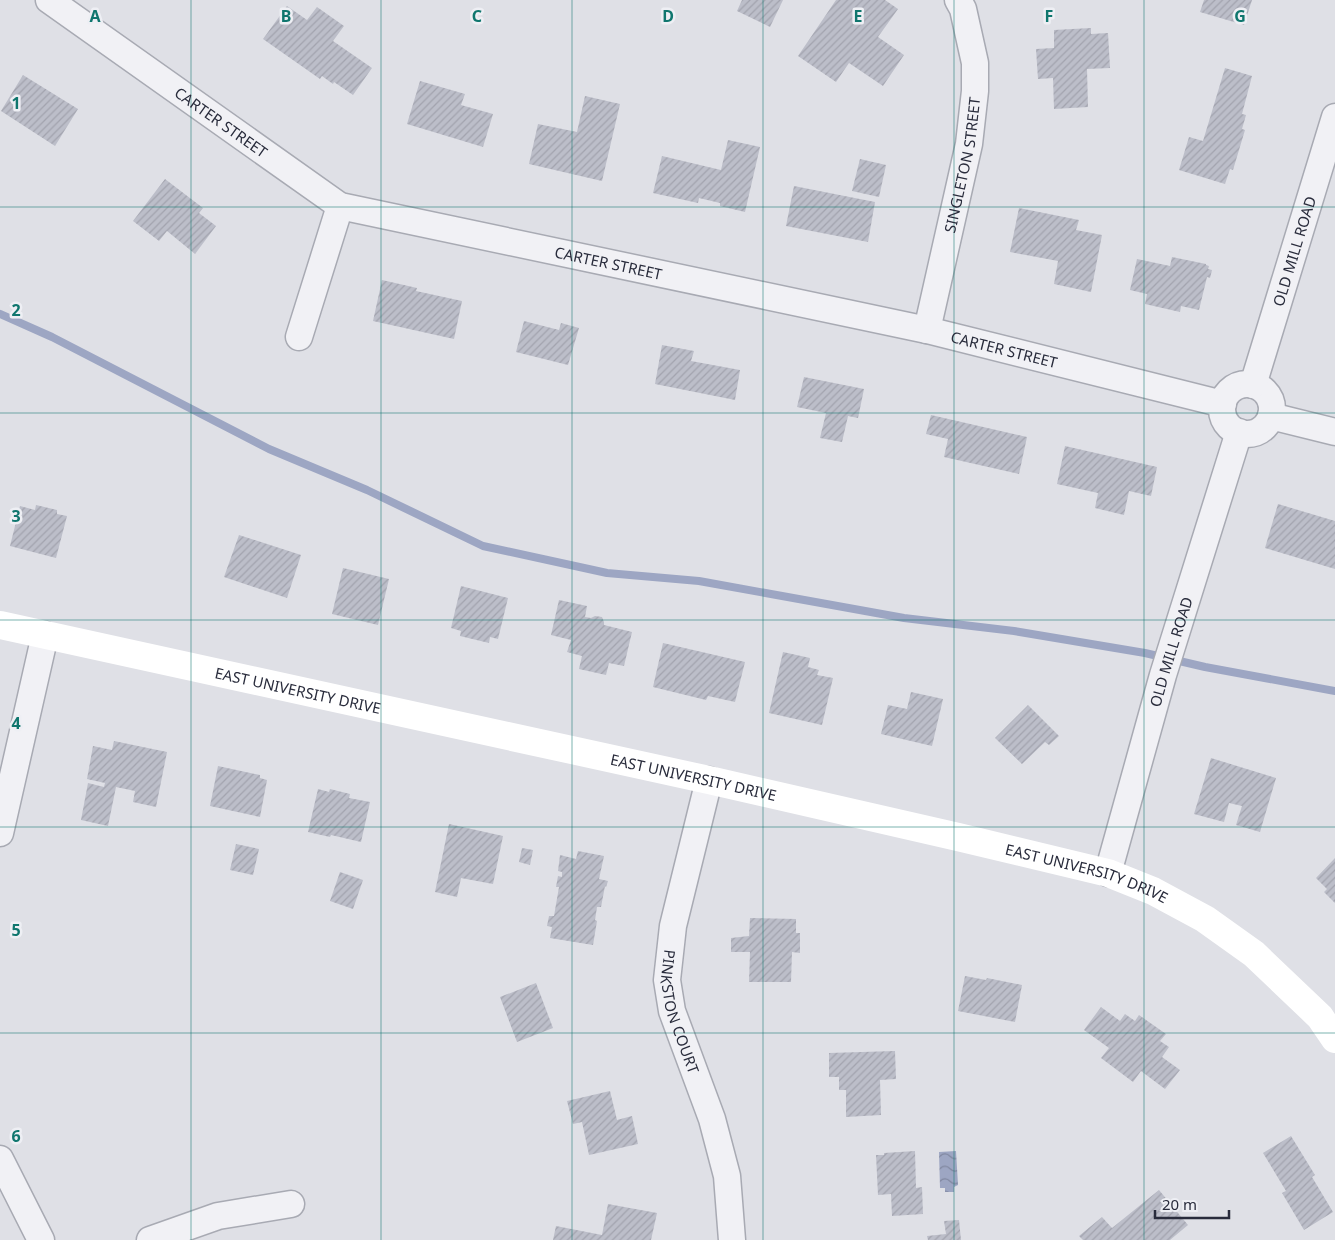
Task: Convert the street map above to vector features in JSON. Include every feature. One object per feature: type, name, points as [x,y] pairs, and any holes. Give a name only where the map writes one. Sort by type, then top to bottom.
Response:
[{"type":"main road","name":"EAST UNIVERSITY DRIVE","points":[[0,625],[708,780],[1108,873],[1153,891],[1205,919],[1254,954],[1320,1016],[1335,1039]]},
{"type":"street","name":"CARTER STREET","points":[[49,0],[340,206],[927,330],[1223,404]]},
{"type":"street","name":"SINGLETON STREET","points":[[927,330],[969,144],[975,91],[975,63],[963,9],[958,0]]},
{"type":"street","name":"OLD MILL ROAD","points":[[1253,385],[1335,118]]},
{"type":"street","points":[[299,337],[340,206]]},
{"type":"street","points":[[1245,384],[1253,385],[1259,387],[1269,397],[1272,409],[1271,416],[1262,429],[1247,434],[1232,429],[1224,418],[1223,404],[1231,390],[1245,384]]},
{"type":"street","points":[[1271,416],[1335,432]]},
{"type":"street","name":"OLD MILL ROAD","points":[[1108,873],[1163,674],[1239,432]]},
{"type":"street","points":[[0,833],[44,635]]},
{"type":"street","name":"PINKSTON COURT","points":[[708,780],[673,926],[667,980],[672,1011],[712,1119],[727,1176],[732,1240]]},
{"type":"street","points":[[0,1159],[40,1240]]},
{"type":"street","points":[[150,1240],[218,1216],[291,1204]]},
{"type":"water","points":[[956,1151],[958,1185],[954,1187],[954,1192],[945,1192],[945,1188],[940,1188],[939,1152]]},
{"type":"building","points":[[742,0],[783,0],[770,27],[737,11]]},
{"type":"building","points":[[836,0],[885,0],[898,9],[878,37],[904,55],[883,86],[849,63],[836,82],[798,56]]},
{"type":"building","points":[[1204,0],[1252,0],[1244,25],[1200,12]]},
{"type":"building","points":[[287,6],[307,20],[317,7],[344,26],[333,41],[372,68],[353,95],[322,76],[320,79],[263,39]]},
{"type":"building","points":[[1091,28],[1091,34],[1108,33],[1110,68],[1087,69],[1088,107],[1054,109],[1053,78],[1038,79],[1036,49],[1054,48],[1054,30]]},
{"type":"building","points":[[1225,68],[1252,76],[1242,114],[1246,115],[1242,129],[1245,130],[1233,170],[1230,169],[1225,184],[1179,170],[1189,137],[1203,141]]},
{"type":"building","points":[[23,75],[78,109],[55,146],[1,111]]},
{"type":"building","points":[[420,81],[465,94],[461,105],[493,114],[483,147],[407,124]]},
{"type":"building","points":[[585,96],[620,104],[602,181],[529,164],[538,124],[577,132]]},
{"type":"building","points":[[728,140],[760,147],[745,212],[720,206],[720,203],[699,198],[698,203],[653,193],[662,156],[721,170]]},
{"type":"building","points":[[860,159],[886,165],[879,197],[852,191]]},
{"type":"building","points":[[165,179],[203,208],[199,213],[216,226],[195,254],[167,231],[159,241],[133,221]]},
{"type":"building","points":[[794,186],[875,202],[868,242],[786,226]]},
{"type":"building","points":[[1019,208],[1079,220],[1076,230],[1102,235],[1091,292],[1054,284],[1058,261],[1010,252]]},
{"type":"building","points":[[1172,257],[1206,264],[1209,266],[1208,269],[1212,270],[1210,278],[1207,277],[1199,310],[1181,306],[1180,312],[1145,304],[1147,294],[1130,290],[1137,259],[1170,266]]},
{"type":"building","points":[[382,280],[417,288],[416,291],[462,301],[454,339],[373,321]]},
{"type":"building","points":[[524,321],[559,330],[561,323],[579,328],[568,365],[516,352]]},
{"type":"building","points":[[662,345],[694,351],[691,361],[740,370],[735,400],[655,384]]},
{"type":"building","points":[[804,377],[864,389],[858,418],[848,416],[842,442],[820,438],[826,413],[797,407]]},
{"type":"building","points":[[931,415],[1027,437],[1019,474],[944,457],[948,439],[926,434]]},
{"type":"building","points":[[1065,446],[1157,467],[1151,496],[1129,491],[1124,515],[1095,508],[1098,493],[1057,484]]},
{"type":"building","points":[[1278,504],[1335,521],[1335,569],[1265,548]]},
{"type":"building","points":[[36,505],[57,510],[57,514],[67,516],[56,558],[10,546],[20,506],[35,510]]},
{"type":"building","points":[[239,535],[301,555],[287,598],[224,577]]},
{"type":"building","points":[[343,568],[389,579],[378,625],[332,614]]},
{"type":"building","points":[[461,586],[508,598],[498,639],[490,637],[489,643],[460,636],[461,631],[451,628]]},
{"type":"building","points":[[559,600],[587,606],[585,617],[602,617],[604,625],[632,632],[624,666],[609,663],[606,675],[579,669],[582,656],[567,652],[571,640],[551,635]]},
{"type":"building","points":[[663,643],[745,662],[735,702],[708,696],[706,700],[653,687]]},
{"type":"building","points":[[783,652],[810,658],[808,667],[819,670],[817,675],[833,678],[822,725],[769,713]]},
{"type":"building","points":[[911,692],[943,699],[932,746],[881,734],[888,705],[907,709]]},
{"type":"building","points":[[1028,705],[1059,736],[1049,745],[1045,742],[1022,764],[995,738]]},
{"type":"building","points":[[114,741],[167,752],[156,807],[133,802],[135,791],[116,787],[108,826],[81,820],[88,783],[104,787],[105,783],[87,779],[93,746],[112,750]]},
{"type":"building","points":[[1211,758],[1276,778],[1260,832],[1236,825],[1242,806],[1229,803],[1224,822],[1194,814]]},
{"type":"building","points":[[218,766],[260,775],[260,778],[267,780],[260,817],[210,806]]},
{"type":"building","points":[[318,789],[329,792],[330,789],[350,794],[349,798],[370,802],[361,842],[308,832]]},
{"type":"building","points":[[449,824],[503,836],[493,884],[461,878],[457,897],[435,892]]},
{"type":"building","points":[[236,844],[259,849],[253,875],[230,870]]},
{"type":"building","points":[[522,848],[533,850],[530,865],[519,862]]},
{"type":"building","points":[[578,851],[604,856],[599,879],[608,881],[605,886],[601,907],[597,907],[593,945],[550,938],[552,927],[547,926],[549,916],[554,916],[559,887],[556,887],[558,876],[562,877],[562,872],[558,871],[560,855],[576,859]]},
{"type":"building","points":[[1335,858],[1335,903],[1324,892],[1327,889],[1316,878]]},
{"type":"building","points":[[340,872],[363,880],[353,909],[330,901]]},
{"type":"building","points":[[750,918],[796,919],[796,933],[800,933],[800,953],[792,952],[791,982],[749,982],[750,952],[731,952],[731,938],[749,936]]},
{"type":"building","points":[[965,976],[1022,985],[1015,1022],[958,1011]]},
{"type":"building","points":[[536,983],[553,1028],[517,1042],[500,997]]},
{"type":"building","points":[[1101,1007],[1120,1021],[1125,1014],[1135,1021],[1139,1015],[1166,1034],[1160,1041],[1169,1047],[1162,1057],[1180,1070],[1165,1089],[1141,1071],[1133,1082],[1101,1058],[1109,1048],[1084,1030]]},
{"type":"building","points":[[895,1051],[896,1079],[880,1080],[881,1115],[846,1117],[846,1090],[839,1090],[839,1077],[829,1077],[829,1053]]},
{"type":"building","points":[[610,1091],[617,1120],[632,1116],[638,1144],[589,1155],[582,1122],[573,1124],[567,1101]]},
{"type":"building","points":[[1291,1136],[1315,1175],[1312,1177],[1333,1212],[1304,1230],[1282,1193],[1286,1191],[1263,1153]]},
{"type":"building","points":[[915,1151],[916,1188],[922,1187],[923,1214],[892,1216],[891,1194],[878,1195],[876,1155]]},
{"type":"building","points":[[1159,1190],[1188,1225],[1170,1240],[1083,1240],[1079,1236],[1102,1217],[1112,1228]]},
{"type":"building","points":[[608,1204],[657,1213],[651,1240],[553,1240],[556,1226],[602,1235]]},
{"type":"building","points":[[959,1220],[961,1240],[928,1240],[927,1236],[946,1234],[944,1221]]},
{"type":"waterway","points":[[0,314],[52,337],[269,449],[367,490],[483,546],[607,573],[699,581],[904,618],[1014,631],[1145,653],[1205,667],[1335,691]]}]
